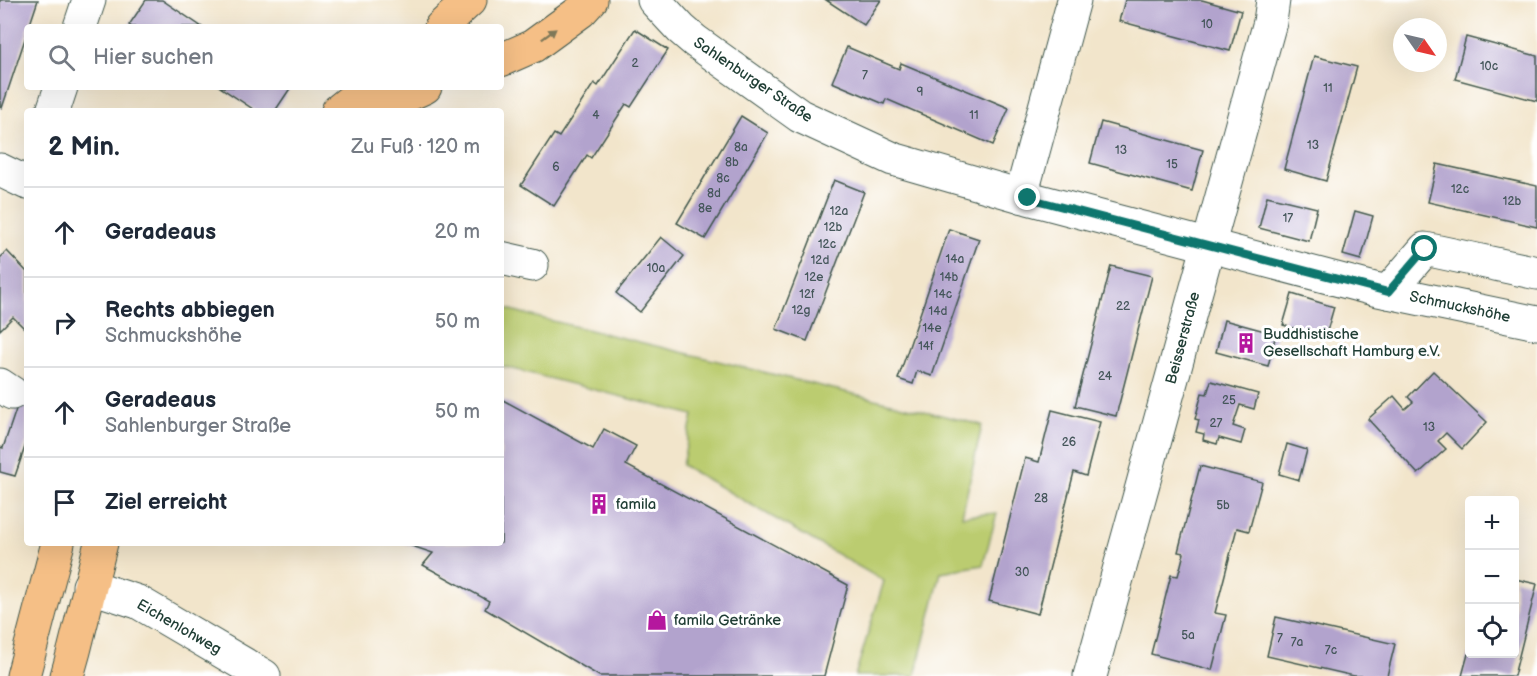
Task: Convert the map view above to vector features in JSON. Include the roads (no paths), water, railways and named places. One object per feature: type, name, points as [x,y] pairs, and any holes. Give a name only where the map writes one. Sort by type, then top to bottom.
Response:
[{"type":"main road","points":[[444,24],[470,0]]},
{"type":"main road","points":[[504,59],[533,46],[591,0]]},
{"type":"main road","points":[[342,108],[364,90]]},
{"type":"main road","points":[[385,108],[394,101],[418,90]]},
{"type":"main road","points":[[23,676],[57,546]]},
{"type":"main road","points":[[72,546],[77,574],[89,586]]},
{"type":"main road","points":[[67,676],[100,546]]},
{"type":"main road","points":[[37,624],[58,599],[76,589],[89,586]]},
{"type":"street","points":[[81,24],[89,0]]},
{"type":"street","name":"Sahlenburger Straße","points":[[654,0],[695,41],[800,116],[893,159],[1209,246]]},
{"type":"street","points":[[1022,196],[1074,0]]},
{"type":"street","name":"Beisserstraße","points":[[1098,674],[1209,246],[1270,22],[1273,0]]},
{"type":"street","points":[[54,108],[60,90]]},
{"type":"street","points":[[0,170],[24,182]]},
{"type":"street","name":"Schmuckshöhe","points":[[1209,246],[1388,292],[1537,323]]},
{"type":"street","points":[[1388,292],[1425,249],[1537,273]]},
{"type":"street","points":[[504,259],[532,265]]},
{"type":"street","name":"Eichenlohweg","points":[[89,586],[138,602],[264,676]]},
{"type":"place","name":"Buddhistische Gesellschaft Hamburg e.V.","points":[[1246,343]]},
{"type":"place","name":"famila","points":[[599,504]]},
{"type":"place","name":"famila Getränke","points":[[657,620]]}]
